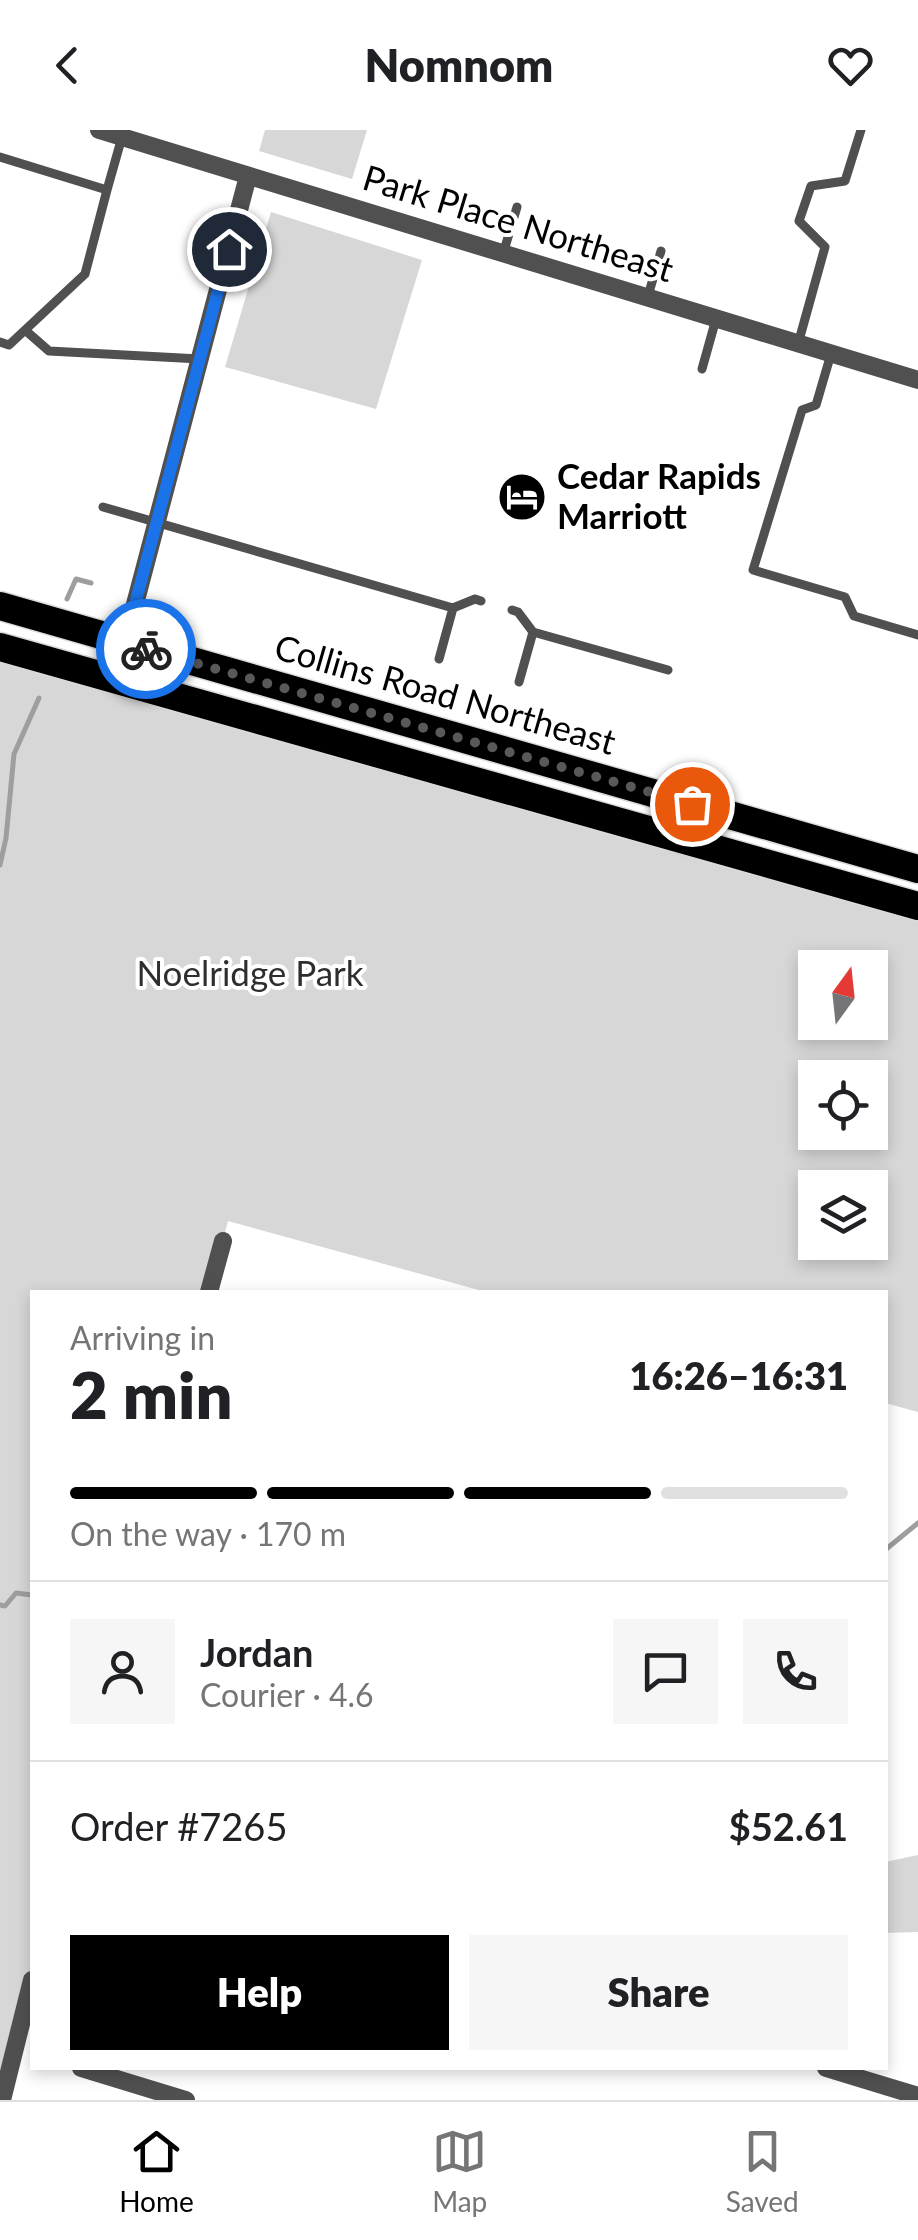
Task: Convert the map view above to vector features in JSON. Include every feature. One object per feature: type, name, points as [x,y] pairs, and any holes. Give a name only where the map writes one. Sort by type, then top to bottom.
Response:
[{"type":"highway","name":"Collins Road Northeast","points":[[0,606],[918,868]]},
{"type":"highway","name":"Collins Road Northeast","points":[[0,630],[104,658],[125,642]]},
{"type":"highway","name":"Collins Road Northeast","points":[[0,646],[918,906]]},
{"type":"street","name":"Park Place Northeast","points":[[98,130],[918,380]]},
{"type":"street","points":[[125,642],[248,176]]},
{"type":"street","points":[[210,1290],[222,1241]]},
{"type":"street","points":[[2,2100],[24,2050],[30,1998]]},
{"type":"street","points":[[88,2070],[186,2100]]},
{"type":"street","points":[[833,2070],[918,2096]]},
{"type":"lane","points":[[798,344],[825,247],[800,221],[811,186],[846,180],[861,130]]},
{"type":"lane","points":[[0,342],[9,345],[85,274],[122,137]]},
{"type":"lane","points":[[0,157],[107,190]]},
{"type":"lane","points":[[503,254],[517,207]]},
{"type":"lane","points":[[648,298],[661,251]]},
{"type":"lane","points":[[702,369],[716,320]]},
{"type":"lane","points":[[25,330],[49,351],[200,359]]},
{"type":"lane","points":[[831,354],[816,406],[802,410],[753,570],[845,597],[854,616],[918,635]]},
{"type":"lane","points":[[103,507],[453,608],[475,599],[481,601]]},
{"type":"lane","points":[[439,659],[453,608]]},
{"type":"lane","points":[[512,610],[533,632],[668,670]]},
{"type":"lane","points":[[519,682],[533,632]]},
{"type":"green space","points":[[265,130],[367,130],[352,179],[259,151]]},
{"type":"green space","points":[[271,212],[422,260],[376,409],[225,367]]},
{"type":"green space","name":"Noelridge Park","points":[[0,647],[918,906],[918,1412],[888,1404],[888,1290],[479,1290],[228,1221],[210,1290],[30,1290],[30,1988],[0,2100]]},
{"type":"green space","points":[[918,1855],[918,1932],[888,1933],[888,1861]]},
{"type":"waterway","points":[[67,599],[76,579],[91,583]]},
{"type":"waterway","points":[[0,865],[14,754],[39,698]]},
{"type":"waterway","points":[[888,1548],[918,1523]]},
{"type":"waterway","points":[[0,1605],[5,1606],[16,1593],[30,1595]]},
{"type":"way so far","points":[[146,649],[692,804]]},
{"type":"place","name":"Cedar Rapids Marriott","points":[[522,497]]},
{"type":"route","points":[[146,649],[125,642],[229,249]]}]
